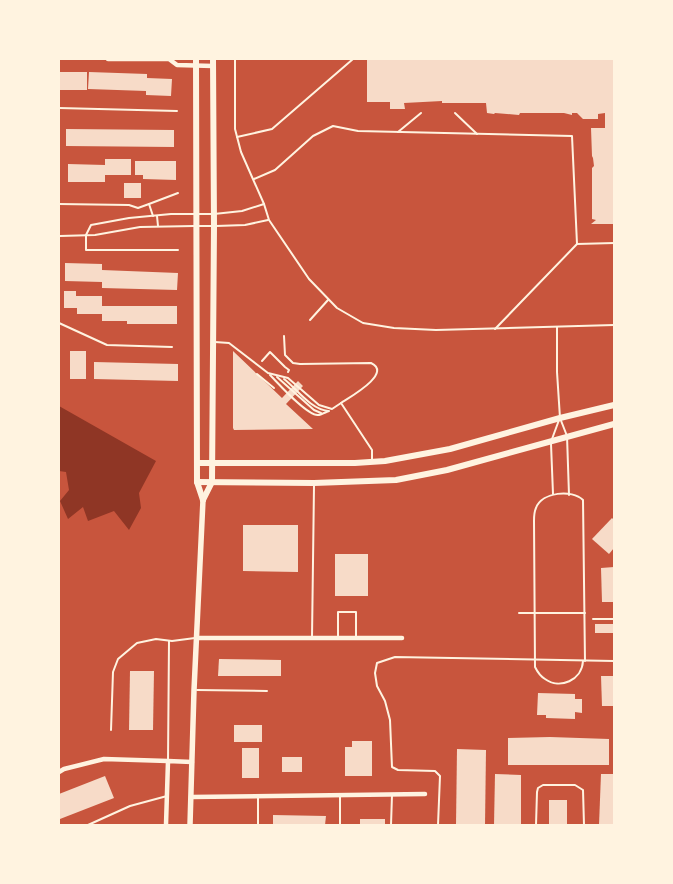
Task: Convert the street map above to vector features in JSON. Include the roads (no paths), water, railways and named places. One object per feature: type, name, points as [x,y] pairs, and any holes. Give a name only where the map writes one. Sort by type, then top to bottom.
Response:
[{"type":"main road","points":[[196,62],[197,482],[203,500]]},
{"type":"main road","points":[[203,500],[212,482],[213,463],[213,62]]},
{"type":"main road","points":[[197,463],[346,464],[385,461],[450,449],[614,405]]},
{"type":"main road","points":[[197,482],[314,483],[396,480],[447,470],[614,424]]},
{"type":"street","points":[[108,59],[169,59],[177,65],[213,62]]},
{"type":"street","points":[[190,825],[203,500]]},
{"type":"street","points":[[197,638],[402,638]]},
{"type":"street","points":[[59,772],[104,759],[192,762]]},
{"type":"street","points":[[166,825],[168,760]]},
{"type":"street","points":[[191,797],[425,794]]},
{"type":"lane","points":[[235,59],[235,129],[241,152],[269,220],[310,279],[336,308],[363,323],[394,328],[436,330],[614,325]]},
{"type":"lane","points":[[237,137],[272,129],[353,59]]},
{"type":"lane","points":[[59,108],[177,111]]},
{"type":"lane","points":[[398,132],[421,113]]},
{"type":"lane","points":[[455,113],[477,134]]},
{"type":"lane","points":[[253,180],[275,170],[313,136],[333,126],[358,131],[572,136],[577,244]]},
{"type":"lane","points":[[59,204],[129,205],[138,208],[178,193]]},
{"type":"lane","points":[[149,204],[153,216]]},
{"type":"lane","points":[[178,250],[86,250],[86,235],[91,225],[129,218],[214,214],[242,211],[264,204]]},
{"type":"lane","points":[[157,216],[158,226]]},
{"type":"lane","points":[[60,236],[95,235],[140,227],[244,225],[269,220]]},
{"type":"lane","points":[[59,226],[59,241]]},
{"type":"lane","points":[[495,329],[577,244],[614,243]]},
{"type":"lane","points":[[310,320],[328,300]]},
{"type":"lane","points":[[59,323],[107,345],[172,347]]},
{"type":"lane","points":[[557,327],[560,418],[567,436],[569,495]]},
{"type":"lane","points":[[213,342],[229,343],[268,373],[308,411],[318,415],[329,411],[341,403],[373,380],[377,374],[376,365],[371,363],[293,363],[284,355],[284,336]]},
{"type":"lane","points":[[268,373],[288,378],[319,405],[332,409]]},
{"type":"lane","points":[[277,376],[314,410],[324,413]]},
{"type":"lane","points":[[282,377],[311,404],[329,411]]},
{"type":"lane","points":[[341,403],[372,450],[372,462]]},
{"type":"lane","points":[[554,495],[551,440],[560,418]]},
{"type":"lane","points":[[312,639],[314,483]]},
{"type":"lane","points":[[554,495],[569,495],[581,497],[583,500],[584,661],[581,672],[575,679],[563,683],[544,679],[535,667],[534,520],[536,508],[542,499],[554,495]]},
{"type":"lane","points":[[338,639],[338,612],[356,612],[356,639]]},
{"type":"lane","points":[[518,613],[585,613]]},
{"type":"lane","points":[[593,619],[614,619]]},
{"type":"lane","points":[[111,730],[113,672],[118,659],[137,643],[156,639],[169,641],[197,638]]},
{"type":"lane","points":[[168,760],[169,641]]},
{"type":"lane","points":[[438,825],[440,776],[435,770],[398,770],[392,766],[390,720],[385,701],[377,686],[375,673],[377,663],[395,657],[614,661]]},
{"type":"lane","points":[[194,690],[267,691]]},
{"type":"lane","points":[[536,825],[537,792],[538,788],[543,785],[575,785],[580,787],[583,790],[584,825]]},
{"type":"lane","points":[[340,795],[340,825]]},
{"type":"lane","points":[[391,825],[392,795]]},
{"type":"lane","points":[[88,825],[130,806],[166,796]]},
{"type":"lane","points":[[258,796],[258,825]]}]
